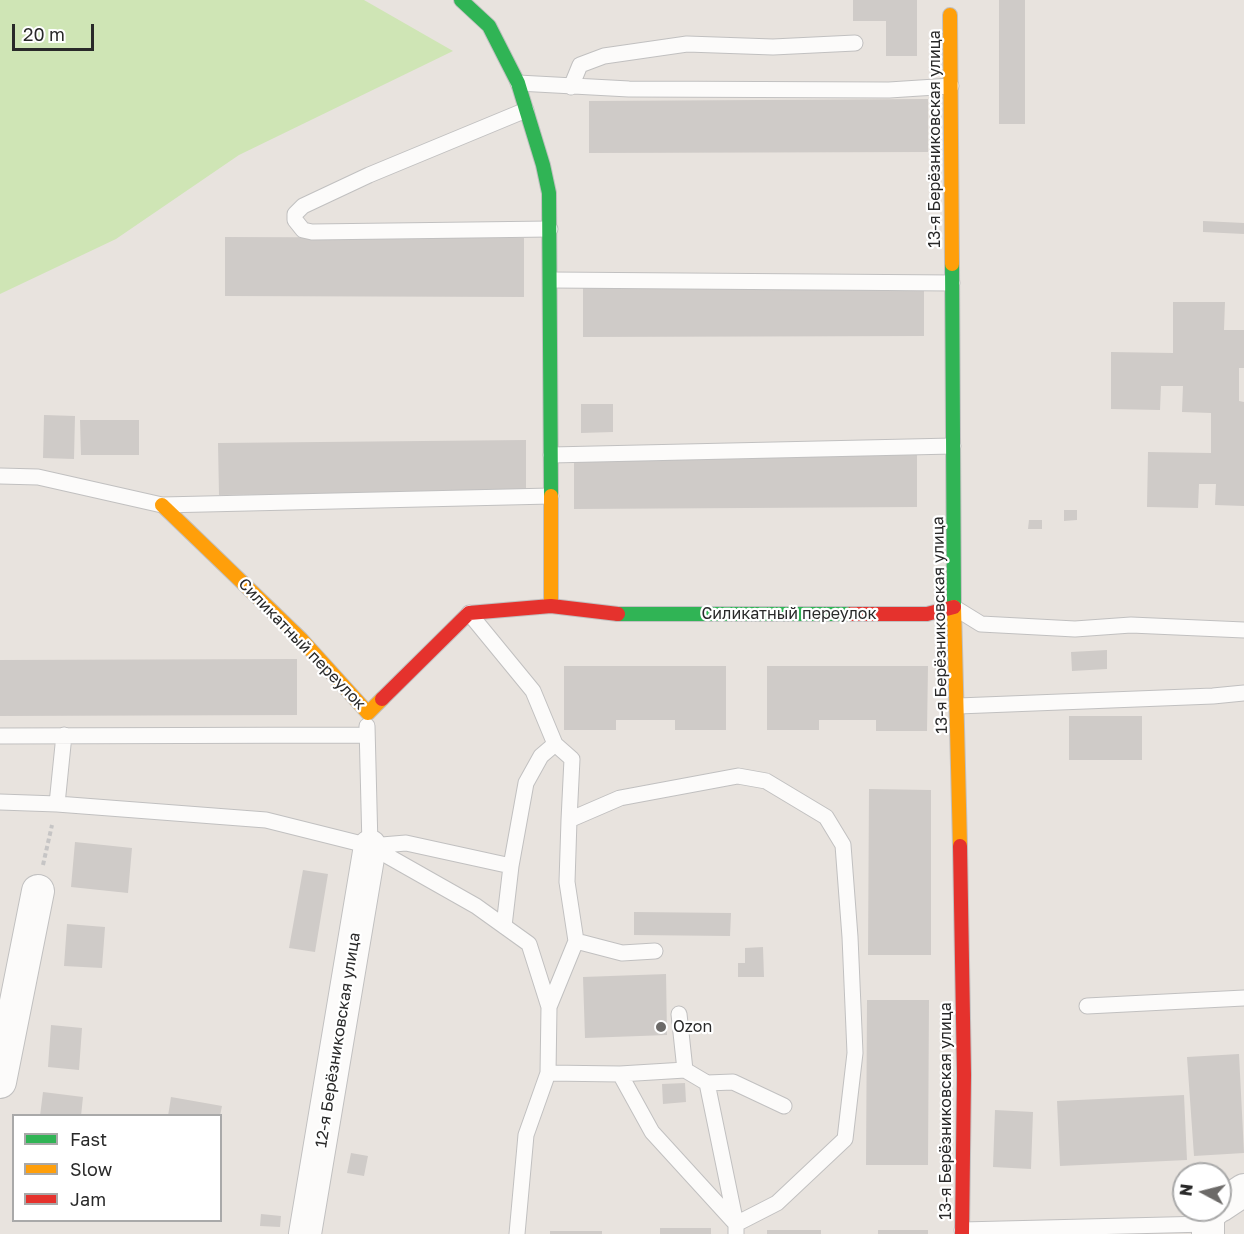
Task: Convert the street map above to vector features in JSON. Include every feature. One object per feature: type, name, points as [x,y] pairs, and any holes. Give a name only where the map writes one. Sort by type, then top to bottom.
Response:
[{"type":"street","points":[[461,0],[489,26],[518,83],[543,165],[549,193],[551,606]]},
{"type":"street","name":"13-я Берёзниковская улица","points":[[950,15],[954,607],[958,706],[964,1075],[962,1232]]},
{"type":"street","name":"Силикатный переулок","points":[[162,505],[301,639],[368,713],[469,613],[551,606],[612,614],[927,614],[954,607]]},
{"type":"street","name":"12-я Берёзниковская улица","points":[[305,1234],[370,846]]},
{"type":"street","points":[[0,1082],[38,891]]},
{"type":"street","points":[[1232,1200],[1244,1190]]},
{"type":"lane","points":[[571,87],[580,65],[604,56],[687,44],[773,47],[855,43]]},
{"type":"lane","points":[[518,83],[571,87],[888,90],[951,86]]},
{"type":"lane","points":[[526,110],[369,175],[303,206],[294,214],[295,220],[303,230],[312,232],[550,229]]},
{"type":"lane","points":[[551,280],[952,283]]},
{"type":"lane","points":[[551,455],[953,446]]},
{"type":"lane","points":[[0,476],[38,477],[162,505],[551,496]]},
{"type":"lane","points":[[954,607],[981,624],[1075,628],[1131,625],[1244,630]]},
{"type":"lane","points":[[469,613],[532,691],[555,744],[573,759],[567,882],[576,941],[549,1007]]},
{"type":"lane","points":[[958,706],[1244,693]]},
{"type":"lane","points":[[368,713],[366,735],[370,846]]},
{"type":"lane","points":[[57,804],[64,735]]},
{"type":"lane","points":[[0,736],[366,735]]},
{"type":"lane","points":[[504,926],[511,866],[526,783],[541,756],[555,744]]},
{"type":"lane","points":[[569,820],[620,798],[738,776],[766,781],[826,817],[843,845],[855,1053],[845,1138],[777,1203],[736,1229]]},
{"type":"lane","points":[[0,802],[57,804],[266,820],[370,846],[476,906],[529,944],[549,1007],[548,1073],[526,1135],[517,1234]]},
{"type":"lane","points":[[370,846],[406,843],[511,866]]},
{"type":"lane","points":[[576,941],[622,953],[655,951]]},
{"type":"lane","points":[[1087,1005],[1244,998]]},
{"type":"lane","points":[[679,1014],[685,1070]]},
{"type":"lane","points":[[548,1073],[620,1074],[685,1070],[708,1083],[733,1082],[784,1106]]},
{"type":"lane","points":[[620,1074],[652,1132],[736,1229]]},
{"type":"lane","points":[[708,1083],[736,1229]]},
{"type":"lane","points":[[962,1232],[1172,1220]]},
{"type":"path","points":[[38,891],[57,804]]},
{"type":"green space","points":[[0,0],[364,0],[453,51],[239,155],[116,239],[0,294]]},
{"type":"building","points":[[853,0],[917,0],[917,56],[886,56],[886,21],[853,21]]},
{"type":"building","points":[[999,0],[1025,0],[1025,124],[999,124]]},
{"type":"building","points":[[928,99],[928,152],[589,153],[589,101]]},
{"type":"building","points":[[1203,221],[1244,223],[1244,234],[1203,232]]},
{"type":"building","points":[[225,237],[524,238],[524,297],[225,296]]},
{"type":"building","points":[[924,285],[924,336],[583,337],[583,286]]},
{"type":"building","points":[[1173,302],[1225,302],[1224,330],[1244,330],[1244,368],[1239,368],[1239,401],[1244,402],[1244,506],[1215,505],[1216,484],[1199,484],[1198,508],[1147,507],[1148,452],[1211,453],[1211,413],[1182,412],[1183,386],[1161,386],[1160,410],[1111,409],[1111,352],[1173,353]]},
{"type":"building","points":[[581,404],[613,404],[613,432],[581,433]]},
{"type":"building","points":[[44,415],[75,416],[74,459],[43,458]]},
{"type":"building","points":[[80,420],[139,420],[139,455],[81,455]]},
{"type":"building","points":[[526,440],[526,492],[219,495],[218,443]]},
{"type":"building","points":[[917,455],[917,507],[574,509],[574,457]]},
{"type":"building","points":[[1064,510],[1077,510],[1077,520],[1064,521]]},
{"type":"building","points":[[1029,520],[1042,520],[1042,529],[1028,529]]},
{"type":"building","points":[[1107,650],[1107,669],[1072,671],[1071,652]]},
{"type":"building","points":[[297,659],[297,715],[0,716],[0,660]]},
{"type":"building","points":[[564,666],[726,666],[726,730],[675,730],[675,720],[616,720],[616,730],[564,730]]},
{"type":"building","points":[[767,666],[928,666],[927,731],[876,731],[876,720],[819,720],[819,730],[767,730]]},
{"type":"building","points":[[1069,716],[1142,716],[1142,760],[1069,760]]},
{"type":"building","points":[[869,789],[931,790],[931,955],[868,955]]},
{"type":"building","points":[[75,842],[132,848],[128,893],[71,887]]},
{"type":"building","points":[[303,870],[328,874],[315,952],[289,948]]},
{"type":"building","points":[[634,912],[731,913],[730,936],[634,935]]},
{"type":"building","points":[[67,924],[105,927],[102,968],[64,966]]},
{"type":"building","points":[[763,947],[764,977],[738,977],[738,963],[745,963],[745,948]]},
{"type":"building","points":[[666,974],[667,1035],[585,1038],[583,977]]},
{"type":"building","points":[[867,1000],[929,1000],[928,1165],[866,1165]]},
{"type":"building","points":[[51,1025],[82,1028],[79,1070],[48,1067]]},
{"type":"building","points":[[1239,1054],[1244,1153],[1194,1156],[1187,1057]]},
{"type":"building","points":[[685,1083],[686,1102],[663,1104],[662,1084]]},
{"type":"building","points":[[43,1092],[83,1097],[81,1114],[40,1114]]},
{"type":"building","points":[[1184,1095],[1187,1160],[1060,1166],[1057,1101]]},
{"type":"building","points":[[171,1097],[222,1106],[220,1114],[168,1114]]},
{"type":"building","points":[[995,1110],[1033,1112],[1031,1169],[993,1167]]},
{"type":"building","points":[[351,1153],[368,1156],[364,1176],[347,1173]]},
{"type":"building","points":[[261,1214],[281,1216],[280,1227],[260,1226]]},
{"type":"building","points":[[660,1228],[711,1228],[711,1234],[660,1234]]},
{"type":"building","points":[[767,1230],[821,1230],[821,1234],[767,1234]]},
{"type":"building","points":[[878,1230],[928,1230],[928,1234],[878,1234]]},
{"type":"building","points":[[550,1231],[602,1231],[602,1234],[550,1234]]},
{"type":"traffic: fast","points":[[461,0],[489,26],[518,83],[543,165],[549,193],[551,496]]},
{"type":"traffic: fast","points":[[952,264],[954,607]]},
{"type":"traffic: fast","points":[[618,614],[851,614]]},
{"type":"traffic: slow","points":[[950,15],[952,264]]},
{"type":"traffic: slow","points":[[551,496],[551,606]]},
{"type":"traffic: slow","points":[[162,505],[301,639],[368,713],[382,699]]},
{"type":"traffic: slow","points":[[954,607],[960,846]]},
{"type":"traffic: jam","points":[[382,699],[469,613],[551,606],[618,614]]},
{"type":"traffic: jam","points":[[851,614],[927,614],[954,607]]},
{"type":"traffic: jam","points":[[960,846],[964,1075],[962,1234]]},
{"type":"place","name":"Ozon","points":[[661,1027]]}]
